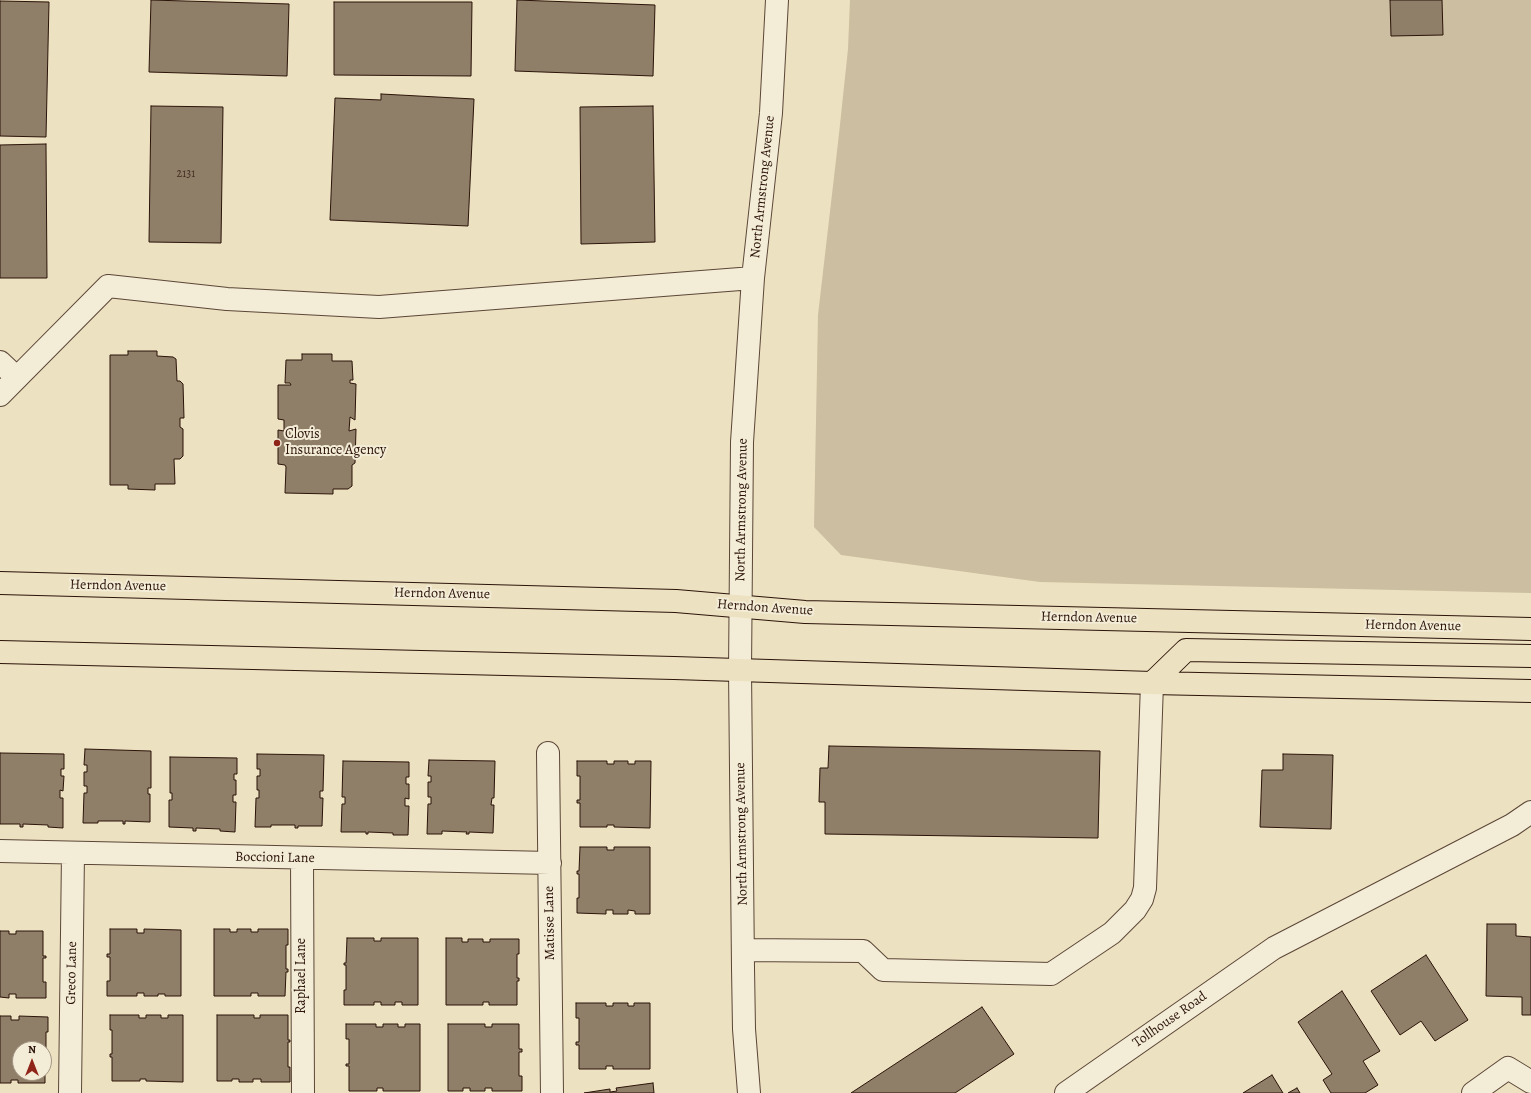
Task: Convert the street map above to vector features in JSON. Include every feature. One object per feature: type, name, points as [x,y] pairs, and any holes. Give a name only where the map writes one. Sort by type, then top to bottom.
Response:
[{"type":"main road","name":"Herndon Avenue","points":[[0,583],[676,601],[805,612],[1531,629]]},
{"type":"main road","points":[[1152,683],[1186,650],[1531,656]]},
{"type":"main road","points":[[0,652],[740,670],[1152,683],[1531,691]]},
{"type":"street","name":"North Armstrong Avenue","points":[[749,1093],[744,1029],[743,950],[740,670],[742,442],[753,278],[771,113],[777,0]]},
{"type":"street","points":[[0,395],[108,286],[227,299],[379,307],[753,278]]},
{"type":"street","points":[[0,362],[17,378]]},
{"type":"street","points":[[743,950],[863,951],[883,970],[1051,974],[1112,933],[1135,910],[1142,900],[1145,888],[1152,683]]},
{"type":"street","name":"Matisse Lane","points":[[548,753],[552,1093]]},
{"type":"street","name":"Tollhouse Road","points":[[1066,1093],[1274,948],[1512,825],[1531,812]]},
{"type":"street","name":"Boccioni Lane","points":[[0,851],[550,862]]},
{"type":"street","name":"Greco Lane","points":[[70,1093],[73,853]]},
{"type":"street","name":"Raphael Lane","points":[[302,858],[303,1093]]},
{"type":"street","points":[[1474,1093],[1508,1068],[1531,1082]]},
{"type":"shaded area","points":[[850,0],[1531,0],[1531,593],[1040,582],[841,555],[814,527],[818,315],[848,49]]},
{"type":"building","points":[[151,0],[289,4],[287,76],[149,72]]},
{"type":"building","points":[[517,0],[655,5],[653,76],[515,71]]},
{"type":"building","points":[[1390,0],[1442,0],[1443,35],[1391,36]]},
{"type":"building","points":[[0,1],[49,2],[46,137],[0,136]]},
{"type":"building","points":[[334,2],[472,2],[471,76],[334,75]]},
{"type":"building","points":[[381,94],[474,99],[468,226],[330,220],[335,98],[381,100]]},
{"type":"building","points":[[151,106],[223,107],[221,243],[149,242]]},
{"type":"building","points":[[653,106],[655,242],[581,244],[580,107]]},
{"type":"building","points":[[46,144],[47,278],[0,278],[0,145]]},
{"type":"building","points":[[128,351],[157,351],[157,356],[173,357],[176,359],[177,381],[180,381],[183,384],[184,418],[180,418],[180,427],[183,429],[183,456],[180,459],[174,459],[175,484],[155,484],[155,490],[128,489],[128,485],[110,485],[110,355],[128,355]]},
{"type":"building","points":[[302,354],[332,354],[332,361],[352,361],[353,380],[350,380],[350,383],[356,384],[355,420],[350,417],[349,431],[356,429],[355,463],[352,465],[352,486],[348,489],[333,489],[333,494],[285,493],[286,467],[285,465],[278,464],[278,430],[284,431],[284,420],[278,419],[278,385],[291,385],[290,383],[285,383],[286,360],[302,360]]},
{"type":"building","points":[[829,746],[1100,751],[1098,838],[825,834],[825,802],[819,802],[820,768],[828,768]]},
{"type":"building","points":[[85,749],[151,751],[151,788],[148,788],[148,794],[150,794],[150,822],[125,821],[125,824],[123,824],[123,821],[98,821],[98,823],[83,823],[84,793],[87,793],[87,786],[84,786],[84,772],[87,772],[87,765],[84,765]]},
{"type":"building","points":[[0,753],[64,754],[64,769],[61,769],[61,776],[64,776],[63,791],[60,790],[60,798],[63,798],[63,828],[48,827],[48,825],[23,824],[23,827],[20,827],[20,824],[0,824]]},
{"type":"building","points":[[257,754],[324,755],[323,791],[320,791],[320,798],[323,798],[322,826],[298,826],[298,828],[295,828],[295,825],[271,825],[271,827],[255,827],[256,798],[259,798],[259,790],[257,790],[257,776],[260,776],[260,769],[257,769]]},
{"type":"building","points":[[1283,754],[1333,755],[1331,829],[1260,827],[1262,770],[1283,770]]},
{"type":"building","points":[[170,757],[237,758],[237,774],[234,774],[234,780],[236,780],[236,795],[233,795],[233,802],[236,802],[235,832],[220,831],[220,829],[196,828],[196,831],[193,831],[193,828],[169,827],[169,800],[172,800],[172,793],[170,793]]},
{"type":"building","points":[[429,760],[495,761],[494,798],[492,798],[491,805],[494,805],[493,833],[469,832],[469,834],[466,834],[467,832],[442,831],[442,834],[427,834],[428,804],[431,804],[431,797],[428,797],[428,782],[431,782],[431,776],[428,776]]},
{"type":"building","points":[[343,761],[409,762],[409,777],[406,777],[406,784],[409,784],[409,799],[405,798],[405,806],[409,806],[408,835],[393,835],[393,833],[368,832],[368,834],[366,834],[366,832],[341,832],[342,804],[345,804],[345,797],[342,797]]},
{"type":"building","points":[[577,761],[607,761],[607,764],[614,764],[614,761],[628,761],[628,764],[635,764],[635,761],[651,761],[650,828],[614,827],[614,825],[607,825],[607,827],[580,827],[580,803],[577,803],[577,800],[580,800],[580,776],[577,776]]},
{"type":"building","points":[[580,847],[607,847],[607,850],[614,850],[614,847],[650,847],[650,914],[635,914],[635,911],[628,910],[628,914],[613,914],[613,910],[606,910],[606,914],[577,913],[577,898],[579,898],[579,874],[577,874],[577,871],[579,871]]},
{"type":"building","points":[[1487,924],[1516,924],[1516,936],[1531,937],[1531,1015],[1522,1015],[1522,997],[1486,996]]},
{"type":"building","points":[[110,929],[137,929],[137,933],[144,933],[144,929],[181,930],[181,996],[165,996],[165,994],[158,994],[158,996],[144,996],[144,993],[137,993],[137,996],[107,996],[107,981],[110,981],[110,957],[107,957],[107,954],[110,954]]},
{"type":"building","points":[[214,929],[230,929],[230,932],[237,932],[237,929],[251,929],[251,932],[258,932],[258,929],[288,929],[286,969],[288,969],[288,972],[286,972],[285,996],[258,996],[258,993],[251,993],[251,996],[214,996]]},
{"type":"building","points":[[0,931],[9,931],[9,934],[16,934],[16,931],[43,931],[43,956],[46,956],[46,958],[43,958],[43,982],[46,982],[46,998],[16,998],[16,994],[9,994],[9,998],[0,997]]},
{"type":"building","points":[[347,938],[374,938],[374,941],[381,941],[381,938],[418,938],[418,1005],[402,1005],[402,1002],[395,1002],[395,1005],[381,1005],[381,1002],[374,1002],[374,1005],[344,1005],[344,990],[346,990],[346,965],[344,965],[344,963],[346,963]]},
{"type":"building","points":[[446,938],[462,938],[462,942],[468,942],[468,939],[483,939],[483,942],[490,942],[490,939],[519,939],[519,954],[517,954],[517,978],[519,978],[519,981],[517,981],[517,1005],[489,1005],[489,1002],[483,1002],[483,1005],[446,1005]]},
{"type":"building","points":[[1426,955],[1468,1020],[1435,1041],[1421,1021],[1400,1035],[1371,991]]},
{"type":"building","points":[[1342,991],[1380,1051],[1363,1061],[1378,1085],[1365,1093],[1331,1093],[1323,1080],[1332,1074],[1298,1022]]},
{"type":"building","points":[[576,1003],[606,1003],[606,1006],[613,1006],[613,1003],[628,1003],[628,1006],[634,1006],[634,1003],[650,1003],[650,1069],[613,1069],[613,1066],[606,1066],[606,1069],[579,1069],[579,1045],[576,1045],[576,1042],[579,1042],[579,1018],[576,1018]]},
{"type":"building","points":[[982,1007],[1014,1054],[955,1093],[851,1093]]},
{"type":"building","points":[[110,1015],[139,1015],[139,1018],[146,1018],[146,1015],[161,1015],[161,1018],[168,1018],[168,1015],[183,1015],[183,1082],[146,1081],[146,1079],[140,1079],[140,1081],[112,1081],[112,1057],[110,1057],[110,1054],[112,1054],[112,1030],[110,1030]]},
{"type":"building","points":[[217,1015],[254,1015],[254,1018],[260,1018],[260,1015],[288,1015],[288,1040],[290,1040],[290,1042],[288,1042],[288,1067],[290,1067],[290,1082],[261,1082],[261,1079],[253,1079],[253,1082],[239,1082],[239,1079],[232,1079],[232,1081],[217,1081]]},
{"type":"building","points":[[0,1016],[11,1016],[11,1020],[19,1020],[19,1016],[48,1017],[48,1032],[46,1032],[46,1041],[12,1041],[11,1083],[0,1083]]},
{"type":"building","points":[[346,1024],[376,1024],[376,1027],[383,1027],[383,1024],[398,1024],[398,1027],[405,1027],[405,1024],[420,1024],[420,1091],[383,1091],[383,1088],[377,1088],[377,1091],[349,1091],[349,1066],[346,1066],[346,1064],[349,1064],[349,1039],[346,1039]]},
{"type":"building","points":[[448,1024],[485,1024],[485,1027],[492,1027],[492,1024],[519,1024],[519,1049],[522,1049],[522,1052],[519,1052],[519,1076],[522,1076],[522,1091],[492,1091],[492,1088],[485,1088],[485,1091],[470,1091],[470,1088],[463,1088],[463,1091],[448,1091]]},
{"type":"building","points":[[1272,1075],[1283,1093],[1243,1093]]},
{"type":"building","points":[[18,1081],[45,1081],[45,1083],[18,1083]]},
{"type":"building","points":[[653,1083],[654,1093],[584,1093],[610,1089],[610,1092],[617,1091],[616,1088]]},
{"type":"building","points":[[1297,1088],[1300,1093],[1288,1093]]},
{"type":"place","name":"Clovis Insurance Agency","points":[[277,443]]}]
